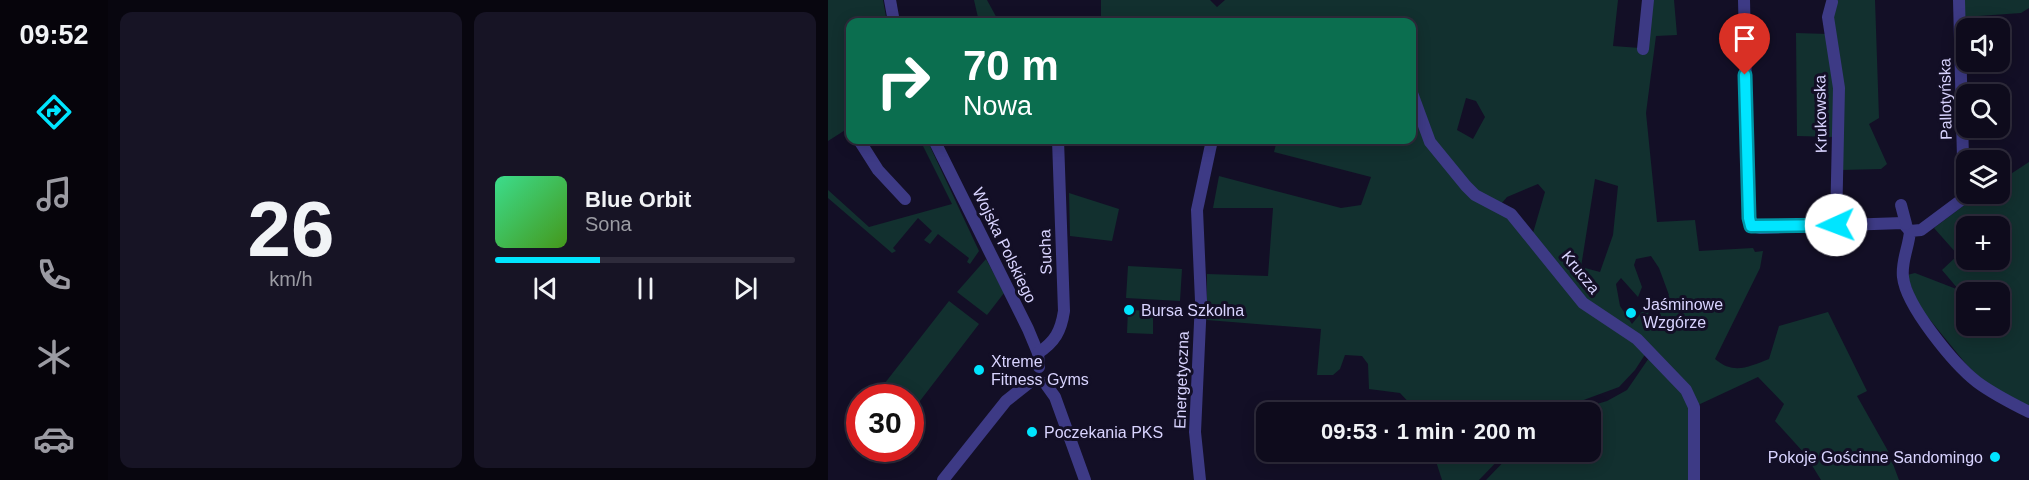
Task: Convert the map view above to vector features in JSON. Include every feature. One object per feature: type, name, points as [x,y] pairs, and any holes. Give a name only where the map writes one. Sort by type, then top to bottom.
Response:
[{"type":"street","points":[[890,0],[893,18]]},
{"type":"street","points":[[1643,49],[1648,0]]},
{"type":"street","points":[[1744,0],[1749,222],[1751,226],[1760,228],[1836,225],[1908,228]]},
{"type":"street","name":"Pallotyńska","points":[[1908,228],[1921,230],[1964,198],[1959,0]]},
{"type":"street","name":"Krukowska","points":[[1832,2],[1828,17],[1839,88],[1836,225]]},
{"type":"street","name":"Krucza","points":[[1416,104],[1430,141],[1466,186],[1475,195],[1512,214],[1583,303],[1637,339],[1686,390],[1695,412],[1694,480]]},
{"type":"street","points":[[862,144],[878,170],[904,199]]},
{"type":"street","name":"Wojska Polskiego","points":[[936,144],[1038,353],[1039,367]]},
{"type":"street","name":"Sucha","points":[[1038,353],[1053,343],[1061,327],[1064,310],[1058,144]]},
{"type":"street","name":"Energetyczna","points":[[1200,480],[1195,426],[1201,294],[1197,210],[1211,144]]},
{"type":"street","points":[[1901,205],[1908,228],[1902,275],[1906,293],[1915,310],[1970,376],[1992,393],[2029,412]]},
{"type":"street","points":[[1030,382],[1030,370],[1039,367],[1047,373],[1045,383],[1055,397],[1084,480]]},
{"type":"street","points":[[1030,382],[1037,386],[1045,383]]},
{"type":"street","points":[[943,480],[1006,401],[1030,382]]},
{"type":"green space","points":[[828,0],[883,0],[886,18],[846,18],[846,130],[828,141]]},
{"type":"green space","points":[[974,0],[987,0],[997,18],[978,18]]},
{"type":"green space","points":[[1101,0],[1210,0],[1217,7],[1225,0],[1618,0],[1613,46],[1640,48],[1646,0],[1674,0],[1677,35],[1656,36],[1646,113],[1657,222],[1695,220],[1699,251],[1753,248],[1755,252],[1763,251],[1760,268],[1715,359],[1728,367],[1741,368],[1769,359],[1779,326],[1828,312],[1867,391],[1857,396],[1888,451],[1899,480],[1821,480],[1805,454],[1775,421],[1784,404],[1758,377],[1698,405],[1680,381],[1587,303],[1533,233],[1545,192],[1538,184],[1507,197],[1501,204],[1487,197],[1458,172],[1423,120],[1416,103],[1416,18],[1101,18]],"holes":[[[1466,98],[1476,101],[1485,117],[1473,139],[1457,130]],[[1595,179],[1618,186],[1613,235],[1600,272],[1581,267]],[[1651,256],[1659,268],[1669,295],[1659,303],[1660,315],[1654,318],[1645,308],[1632,324],[1620,306],[1616,284],[1621,278],[1638,297],[1642,287],[1634,265],[1636,259]]]},
{"type":"green space","points":[[1833,0],[1875,0],[1879,118],[1869,124],[1887,164],[1881,169],[1841,170],[1831,18]]},
{"type":"green space","points":[[1963,0],[2029,0],[2029,8],[2021,13],[1964,17]]},
{"type":"green space","points":[[1796,33],[1828,34],[1835,86],[1836,137],[1797,136]]},
{"type":"green space","points":[[1416,110],[1456,179],[1500,208],[1559,278],[1646,353],[1635,370],[1619,387],[1578,402],[1409,402],[1400,393],[1369,389],[1368,364],[1362,356],[1345,355],[1340,369],[1333,375],[1317,375],[1321,329],[1207,320],[1207,274],[1268,276],[1273,208],[1213,208],[1219,176],[1341,208],[1361,205],[1371,177],[1274,152],[1276,144],[1416,144]]},
{"type":"green space","points":[[922,144],[929,144],[979,251],[970,264],[967,262],[969,258],[938,234],[930,244],[924,240],[932,231],[918,218],[893,248],[896,251],[892,253],[828,198],[828,190],[869,227],[952,204]]},
{"type":"green space","points":[[2029,162],[2029,406],[1984,382],[1966,364],[1918,305],[1907,275],[1915,273],[1956,289],[1956,336],[2010,336],[2010,282],[1956,282],[1956,286],[1942,270],[1956,257],[1956,270],[2010,270],[2010,216],[1956,216],[1956,253],[1934,228],[1966,204],[2010,204],[2010,174]]},
{"type":"green space","points":[[1069,193],[1119,209],[1112,241],[1070,236]]},
{"type":"green space","points":[[986,259],[1004,293],[987,315],[957,292]]},
{"type":"green space","points":[[1128,266],[1182,269],[1180,301],[1126,298]]},
{"type":"green space","points":[[949,301],[979,324],[924,396],[924,384],[884,384]]},
{"type":"green space","points":[[1128,310],[1153,311],[1153,334],[1127,333]]},
{"type":"green space","points":[[1651,355],[1680,390],[1693,410],[1691,480],[1486,480],[1503,462],[1601,462],[1601,403],[1627,390]]},
{"type":"green space","points":[[1436,462],[1496,462],[1479,480],[1442,480]]},
{"type":"place","name":"Bursa Szkolna","points":[[1129,310]]},
{"type":"place","name":"Jaśminowe Wzgórze","points":[[1631,313]]},
{"type":"place","name":"Xtreme Fitness Gyms","points":[[979,370]]},
{"type":"place","name":"Poczekania PKS","points":[[1032,432]]},
{"type":"place","name":"Pokoje Gościnne Sandomingo","points":[[1995,457]]},
{"type":"route","points":[[1745,75],[1749,222],[1751,226],[1760,228],[1836,225]]}]
